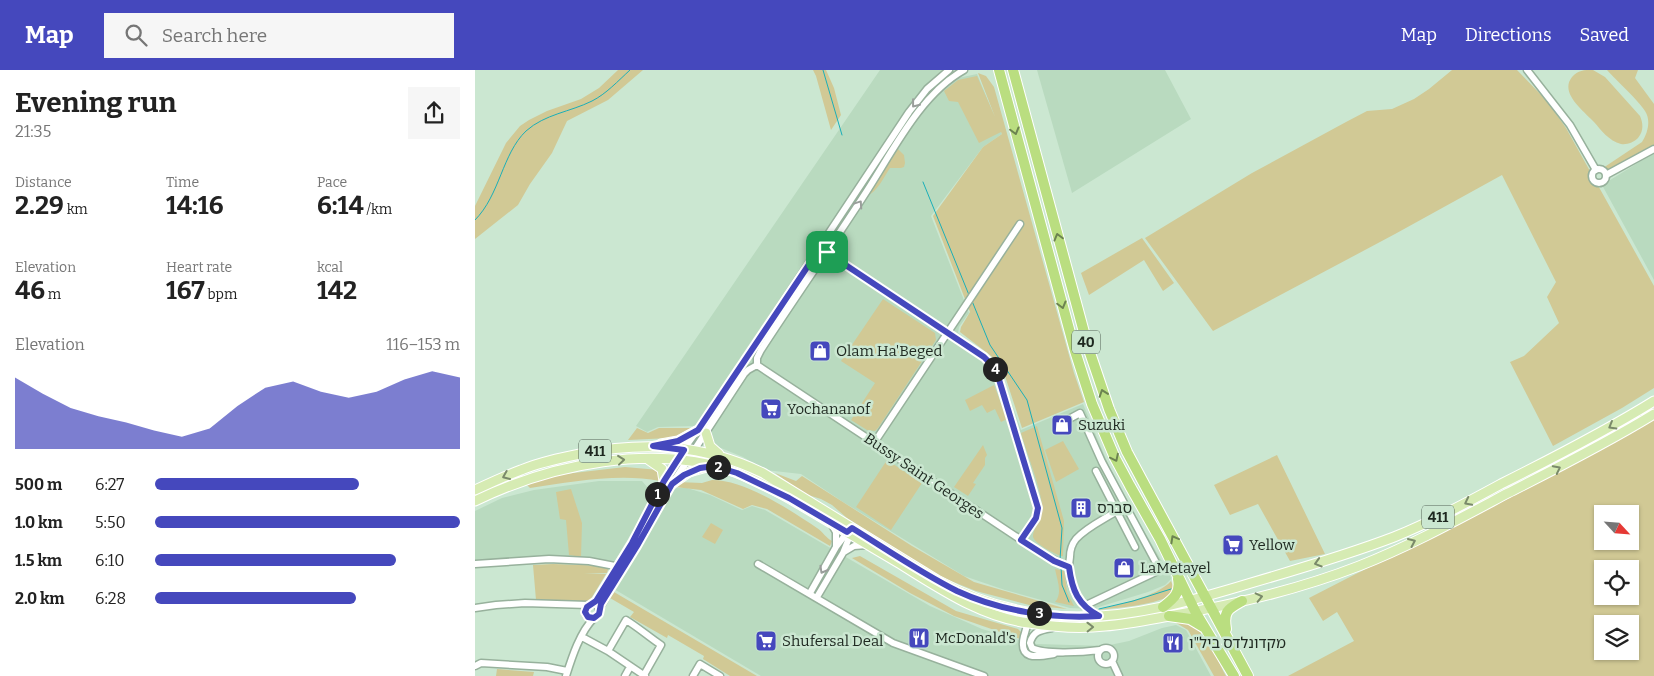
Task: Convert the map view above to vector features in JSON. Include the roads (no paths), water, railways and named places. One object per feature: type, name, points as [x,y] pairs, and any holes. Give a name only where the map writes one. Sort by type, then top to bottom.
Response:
[{"type":"highway","points":[[991,70],[1003,84]]},
{"type":"highway","name":"40","points":[[999,70],[1075,351],[1092,404],[1115,458],[1196,612],[1234,676]]},
{"type":"highway","name":"40","points":[[1014,73],[1088,347],[1105,399],[1130,458],[1249,676]]},
{"type":"highway","points":[[1177,574],[1178,593],[1166,611],[1190,619],[1207,629]]},
{"type":"highway","points":[[1228,639],[1226,613],[1242,601]]},
{"type":"main road","name":"411","points":[[475,500],[509,486],[564,470],[621,459],[676,460],[714,466],[760,483],[829,522],[850,531],[868,545],[961,600],[992,614],[1028,623],[1060,627],[1103,627],[1166,611],[1190,600],[1206,597],[1325,561],[1418,526],[1579,445],[1654,402]]},
{"type":"main road","name":"411","points":[[475,490],[521,470],[551,460],[599,450],[653,446],[694,450],[723,457],[763,474],[850,531],[958,591],[995,605],[1056,616],[1099,616],[1166,611],[1196,612],[1302,586],[1378,558],[1440,529],[1584,455],[1654,414]]},
{"type":"main road","points":[[653,446],[678,441],[702,431],[709,446],[723,457]]},
{"type":"main road","points":[[647,459],[662,469],[668,483],[694,470],[714,466]]},
{"type":"street","points":[[668,483],[687,461],[702,431],[744,361],[909,112],[927,89],[949,70]]},
{"type":"street","points":[[475,608],[525,604],[570,605],[599,614],[599,609],[620,568],[668,483],[676,460],[702,431],[744,374],[755,364],[761,350],[925,104],[950,78],[964,70]]},
{"type":"street","points":[[1527,70],[1570,124],[1596,170]]},
{"type":"street","points":[[1596,170],[1592,176],[1595,182],[1600,183],[1604,181],[1606,175],[1654,148]]},
{"type":"street","points":[[1596,170],[1603,170],[1606,175]]},
{"type":"street","points":[[875,443],[1019,224]]},
{"type":"street","points":[[820,248],[984,357],[994,367],[1038,508],[1036,518],[1021,540]]},
{"type":"street","points":[[748,355],[754,355],[755,364]]},
{"type":"street","points":[[744,361],[745,365],[755,364]]},
{"type":"street","name":"Bussy Saint Georges","points":[[755,364],[1021,540],[1067,567]]},
{"type":"street","points":[[1069,418],[1080,413],[1102,462],[1160,570],[1084,606]]},
{"type":"street","points":[[1096,471],[1135,547]]},
{"type":"street","points":[[1099,616],[1084,606],[1072,586],[1067,567],[1071,548],[1076,539],[1089,528],[1117,511]]},
{"type":"street","points":[[829,522],[836,532],[836,547]]},
{"type":"street","points":[[810,593],[836,547],[850,531]]},
{"type":"street","points":[[817,597],[843,553],[850,531]]},
{"type":"street","points":[[843,553],[854,546],[868,545]]},
{"type":"street","points":[[475,564],[549,559],[589,561],[620,568]]},
{"type":"street","points":[[758,564],[902,647],[984,676]]},
{"type":"street","points":[[475,666],[481,663],[541,666],[567,674],[590,611],[620,568]]},
{"type":"street","points":[[590,611],[597,606],[599,609]]},
{"type":"street","points":[[1056,616],[1034,618],[1028,623],[1022,645],[1024,652],[1032,656],[1062,652]]},
{"type":"street","points":[[582,637],[644,676],[661,645],[626,620],[607,651]]},
{"type":"street","points":[[1060,627],[1036,632],[1030,642],[1035,650],[1083,652],[1105,648],[1110,650],[1114,657],[1112,661],[1119,676]]},
{"type":"street","points":[[1098,658],[1100,650]]},
{"type":"street","points":[[1083,652],[1095,655],[1105,664],[1112,661]]},
{"type":"street","points":[[693,676],[700,664],[720,676]]},
{"type":"street","points":[[625,676],[631,667]]},
{"type":"waterway","points":[[475,220],[490,199],[511,151],[526,131],[541,121],[584,105],[597,98],[630,70]]},
{"type":"waterway","points":[[823,70],[842,135]]},
{"type":"waterway","points":[[923,182],[969,295]]},
{"type":"waterway","points":[[972,301],[990,345],[1027,400],[1062,528],[1060,560]]},
{"type":"waterway","points":[[1061,566],[1062,585],[1069,602]]},
{"type":"waterway","points":[[1099,609],[1171,589]]},
{"type":"place","name":"Olam Ha'Beged","points":[[820,351]]},
{"type":"place","name":"Yochananof","points":[[771,409]]},
{"type":"place","name":"Suzuki","points":[[1062,425]]},
{"type":"place","name":"סברס","points":[[1081,508]]},
{"type":"place","name":"Yellow","points":[[1233,545]]},
{"type":"place","name":"LaMetayel","points":[[1124,568]]},
{"type":"place","name":"McDonald's","points":[[919,638]]},
{"type":"place","name":"Shufersal Deal","points":[[766,641]]},
{"type":"place","name":"מקדונלדס ביל\"ו","points":[[1173,643]]}]
